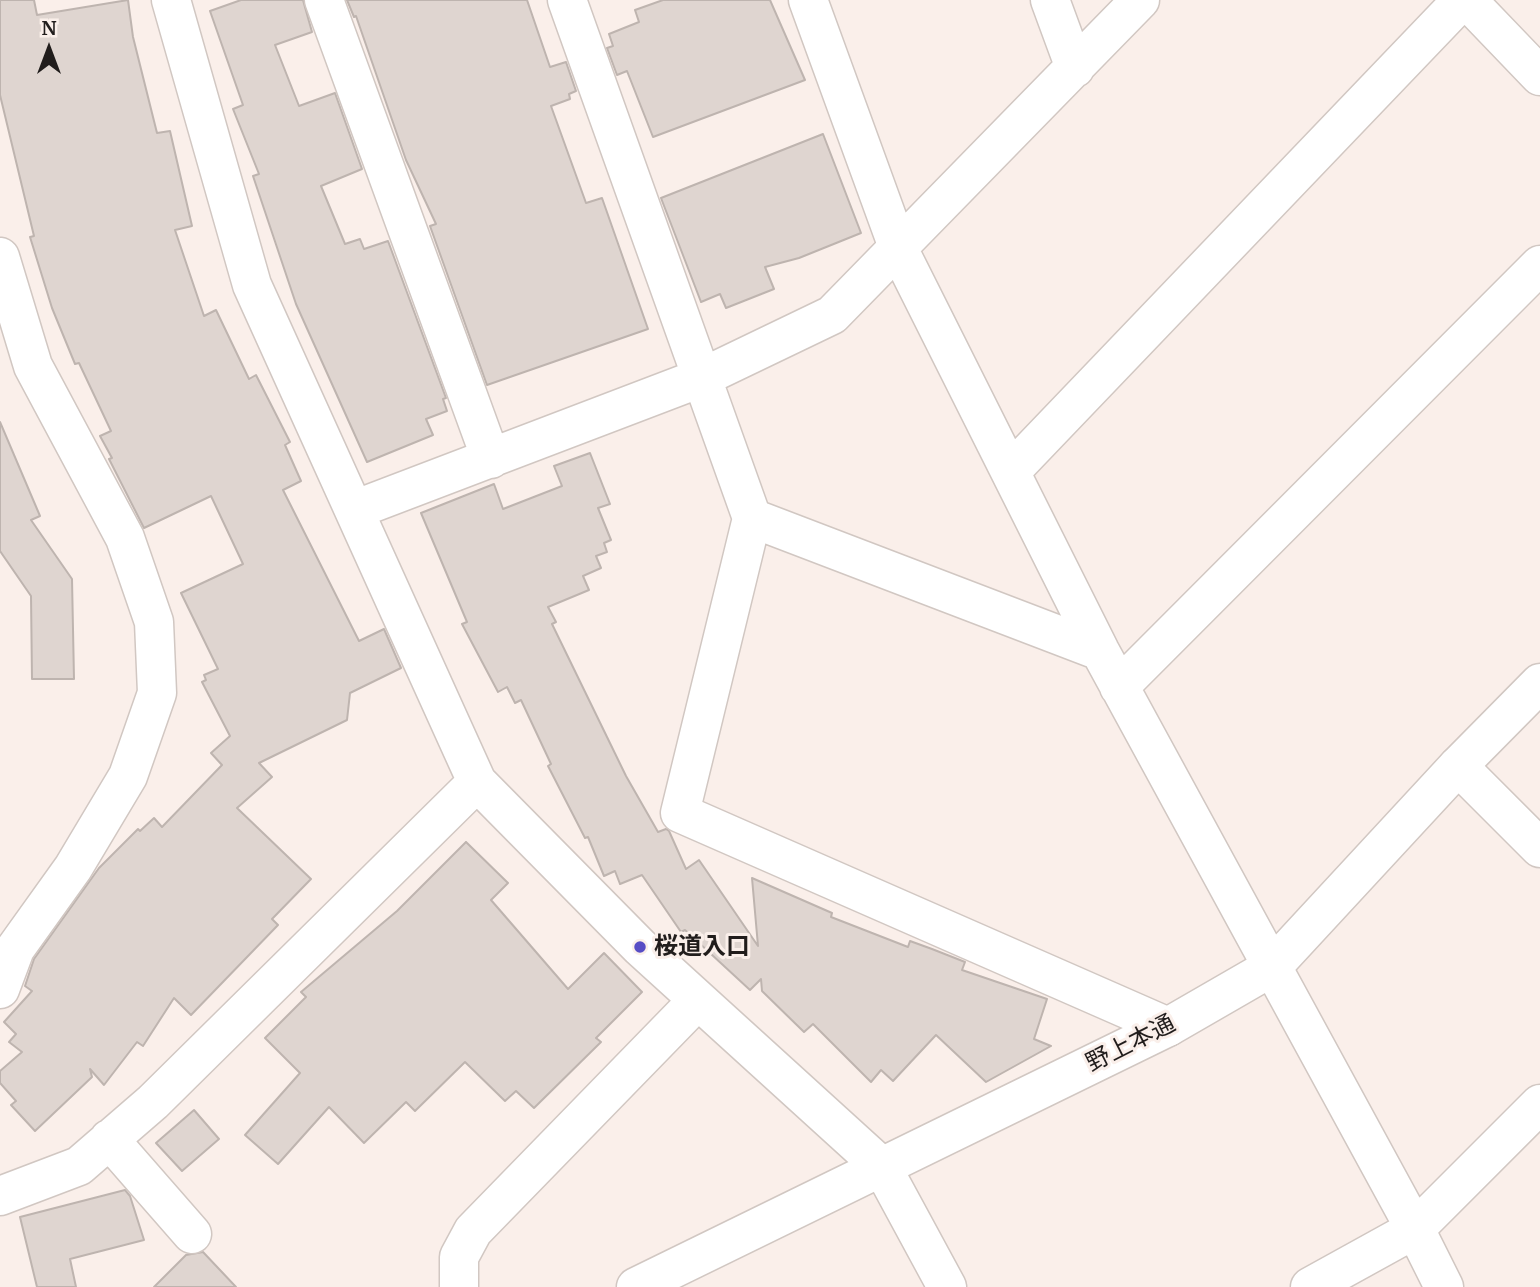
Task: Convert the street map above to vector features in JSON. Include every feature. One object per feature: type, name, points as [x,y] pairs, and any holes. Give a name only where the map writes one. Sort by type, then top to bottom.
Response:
[{"type":"street","points":[[171,0],[244,262],[477,782],[630,938],[882,1167],[947,1287]]},
{"type":"street","points":[[324,0],[491,459]]},
{"type":"street","points":[[567,0],[752,518],[680,813],[1168,1027]]},
{"type":"street","points":[[808,0],[899,250],[1100,651],[1444,1287]]},
{"type":"street","points":[[1051,0],[1075,68]]},
{"type":"street","points":[[354,510],[703,377],[832,315],[899,250],[1140,0]]},
{"type":"street","points":[[1011,471],[1464,0],[1540,76]]},
{"type":"street","points":[[0,257],[33,366],[125,538],[154,622],[158,693],[128,776],[73,868],[15,949],[0,989]]},
{"type":"street","points":[[1119,687],[1540,265]]},
{"type":"street","points":[[752,518],[1100,651]]},
{"type":"street","name":"野上本通","points":[[636,1287],[1168,1027],[1272,967],[1458,766],[1540,683]]},
{"type":"street","points":[[1458,766],[1540,848]]},
{"type":"street","points":[[0,1196],[79,1166],[153,1102],[477,782]]},
{"type":"street","points":[[459,1287],[459,1257],[473,1231],[698,1000]]},
{"type":"street","points":[[1310,1287],[1415,1229],[1540,1104]]},
{"type":"street","points":[[109,1139],[192,1234]]},
{"type":"building","points":[[0,0],[34,0],[37,15],[128,0],[133,37],[157,133],[170,131],[192,226],[175,230],[204,316],[216,310],[249,379],[256,375],[290,442],[285,445],[301,481],[283,490],[359,641],[384,629],[401,668],[350,693],[347,720],[259,763],[272,777],[237,808],[311,879],[272,919],[278,925],[191,1015],[174,998],[143,1046],[137,1042],[104,1085],[90,1069],[92,1077],[35,1131],[11,1105],[16,1101],[0,1083],[0,1071],[22,1052],[9,1042],[16,1034],[4,1022],[32,991],[25,986],[34,959],[99,868],[138,829],[140,831],[154,818],[162,827],[222,765],[211,753],[230,736],[202,682],[206,680],[204,675],[218,669],[181,593],[243,564],[211,496],[144,528],[109,459],[112,458],[100,436],[111,431],[79,363],[75,364],[52,308],[30,237],[34,236],[0,95]]},
{"type":"building","points":[[241,0],[303,0],[312,32],[275,45],[299,106],[335,93],[362,169],[321,186],[345,244],[360,239],[364,249],[388,241],[446,398],[443,399],[447,411],[426,419],[433,435],[367,462],[296,304],[253,176],[259,174],[233,109],[243,105],[210,11]]},
{"type":"building","points":[[347,0],[527,0],[550,67],[566,62],[576,91],[569,94],[570,99],[551,106],[586,203],[602,198],[648,329],[487,385],[430,226],[436,224],[406,160],[356,16],[354,17]]},
{"type":"building","points":[[663,0],[770,0],[805,80],[653,137],[627,71],[617,75],[607,48],[613,46],[609,34],[639,22],[635,10]]},
{"type":"building","points":[[823,134],[861,233],[799,258],[765,267],[774,289],[726,308],[720,294],[701,302],[661,198]]},
{"type":"building","points":[[0,422],[40,516],[31,520],[72,579],[74,679],[32,679],[31,596],[0,551]]},
{"type":"building","points":[[590,453],[610,504],[598,508],[611,540],[604,543],[607,552],[596,556],[601,568],[583,576],[589,590],[548,607],[556,622],[552,624],[626,776],[658,832],[666,829],[669,831],[686,869],[699,860],[758,946],[752,878],[832,913],[831,917],[908,947],[910,941],[932,949],[965,962],[962,970],[1047,999],[1034,1039],[1051,1046],[986,1082],[936,1035],[893,1081],[881,1070],[871,1082],[813,1024],[804,1032],[762,991],[761,979],[750,990],[685,930],[681,932],[642,875],[620,884],[615,871],[604,876],[588,837],[585,838],[548,766],[551,764],[521,700],[515,703],[507,687],[498,692],[462,624],[467,622],[421,513],[494,484],[503,509],[562,486],[554,466]]},
{"type":"building","points":[[466,842],[508,883],[491,900],[568,989],[604,953],[642,992],[596,1038],[601,1042],[534,1108],[516,1091],[505,1101],[465,1062],[415,1111],[406,1102],[364,1143],[329,1107],[278,1164],[245,1135],[300,1073],[265,1038],[306,997],[301,992],[397,911]]},
{"type":"building","points":[[194,1110],[219,1139],[182,1171],[156,1143]]},
{"type":"building","points":[[125,1190],[130,1196],[144,1240],[70,1259],[76,1287],[37,1287],[20,1217]]},
{"type":"building","points":[[203,1252],[236,1287],[154,1287],[186,1255]]},
{"type":"place","name":"桜道入口","points":[[640,947]]}]
